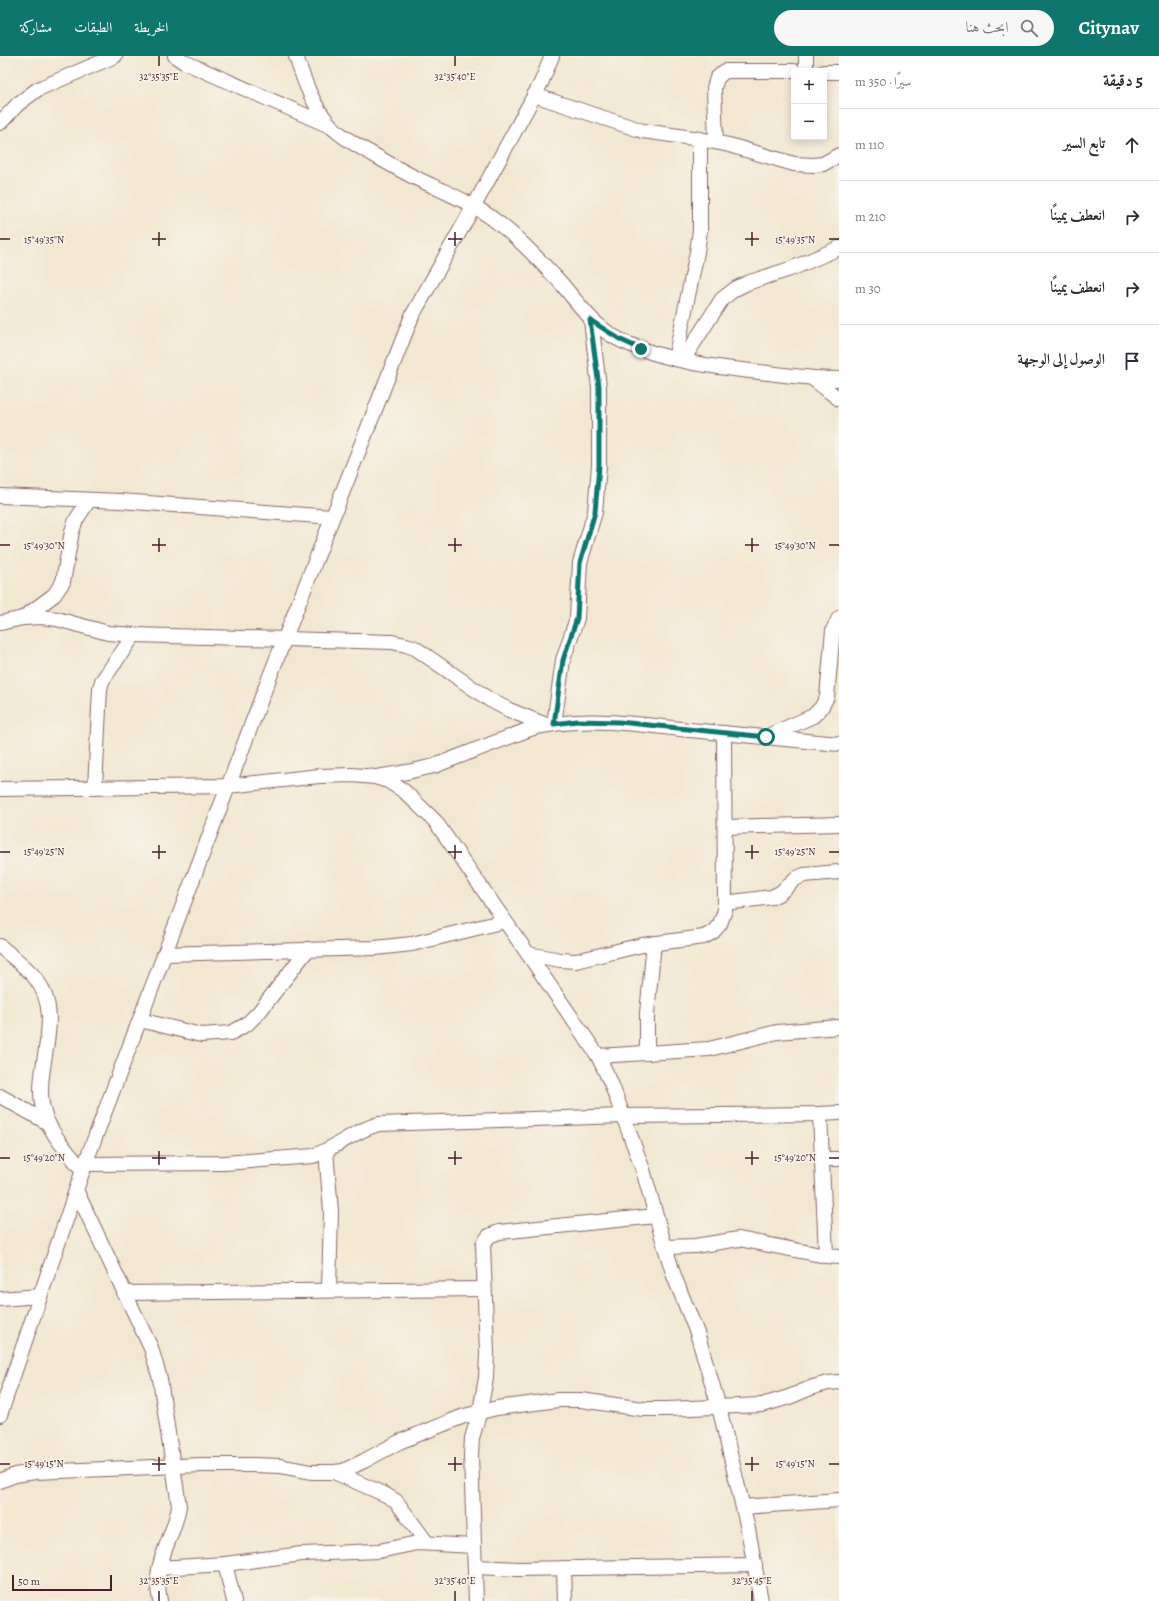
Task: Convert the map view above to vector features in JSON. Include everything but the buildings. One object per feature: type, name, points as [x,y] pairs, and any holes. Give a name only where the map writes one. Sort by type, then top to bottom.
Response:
[{"type":"street","points":[[0,123],[18,104],[38,89],[115,56]]},
{"type":"street","points":[[175,56],[184,62],[332,127],[351,142],[416,178],[474,206],[512,234],[560,282],[590,320],[621,340],[641,349],[679,360],[722,368],[826,379],[839,370]]},
{"type":"street","points":[[296,56],[305,86],[332,127]]},
{"type":"street","points":[[0,1415],[84,1167],[284,640],[412,316],[534,95],[552,56]]},
{"type":"street","points":[[806,56],[806,68]]},
{"type":"street","points":[[716,142],[714,88],[717,78],[725,71],[791,71]]},
{"type":"street","points":[[827,72],[839,72]]},
{"type":"street","points":[[534,95],[643,131],[716,142],[794,164],[823,164],[839,155]]},
{"type":"street","points":[[679,360],[700,230],[700,139]]},
{"type":"street","points":[[679,360],[722,299],[735,289],[747,282],[810,262],[839,248]]},
{"type":"street","points":[[550,724],[563,660],[577,618],[580,563],[595,512],[597,496],[599,466],[599,387],[590,320]]},
{"type":"street","points":[[826,379],[839,399]]},
{"type":"street","points":[[0,496],[121,501],[332,517]]},
{"type":"street","points":[[23,618],[54,595],[63,582],[72,531],[76,520],[89,500]]},
{"type":"street","points":[[0,623],[23,618],[41,617],[57,619],[108,633],[134,635],[392,642],[415,648],[490,700],[509,710],[550,724]]},
{"type":"street","points":[[766,737],[813,716],[821,708],[827,697],[833,630],[839,618]]},
{"type":"street","points":[[95,788],[100,689],[102,681],[134,635]]},
{"type":"street","points":[[375,777],[434,766],[530,729],[550,724],[577,721],[619,722],[839,744]]},
{"type":"street","points":[[528,954],[560,960],[576,961],[654,943],[704,937],[720,924],[725,910],[724,733]]},
{"type":"street","points":[[0,789],[228,786],[319,776],[352,775],[375,777],[388,781],[404,791],[434,821],[598,1056],[611,1083],[643,1170],[674,1276],[697,1333],[719,1407],[743,1507],[761,1601]]},
{"type":"street","points":[[725,827],[839,824]]},
{"type":"street","points":[[725,903],[772,897],[780,893],[795,879],[804,875],[839,872]]},
{"type":"street","points":[[164,954],[375,948],[412,944],[505,921]]},
{"type":"street","points":[[647,1053],[647,1013],[654,943]]},
{"type":"street","points":[[0,946],[36,978],[42,988],[48,1004],[50,1022],[42,1069],[43,1111],[48,1123],[58,1139],[84,1167],[225,1163],[313,1156],[326,1151],[368,1127],[379,1124],[624,1116],[839,1113]]},
{"type":"street","points":[[140,1020],[201,1035],[231,1033],[247,1024],[259,1012],[308,950]]},
{"type":"street","points":[[598,1056],[709,1049],[777,1032],[839,1027]]},
{"type":"street","points":[[0,1096],[48,1123]]},
{"type":"street","points":[[665,1247],[696,1246],[739,1239],[833,1257],[822,1160],[820,1114]]},
{"type":"street","points":[[326,1151],[331,1211],[329,1290]]},
{"type":"street","points":[[822,1160],[839,1159]]},
{"type":"street","points":[[76,1190],[150,1348],[160,1379],[179,1506],[178,1516],[159,1568],[157,1586],[160,1601]]},
{"type":"street","points":[[476,1601],[471,1455],[472,1438],[480,1411],[486,1378],[487,1353],[483,1244],[489,1236],[499,1232],[656,1216]]},
{"type":"street","points":[[124,1293],[484,1289]]},
{"type":"street","points":[[0,1298],[40,1296]]},
{"type":"street","points":[[0,1481],[15,1475],[35,1472],[172,1466],[252,1465],[280,1466],[311,1472],[343,1471],[399,1442],[480,1411],[558,1400],[581,1400],[643,1408],[762,1405],[788,1397],[814,1386],[839,1382]]},
{"type":"street","points":[[334,1472],[396,1501],[427,1543]]},
{"type":"street","points":[[743,1507],[839,1500]]},
{"type":"street","points":[[159,1568],[225,1564],[302,1554],[380,1551],[417,1543],[474,1546]]},
{"type":"street","points":[[225,1564],[234,1601]]},
{"type":"street","points":[[475,1568],[518,1569],[755,1565]]},
{"type":"street","points":[[564,1568],[565,1601]]},
{"type":"route","points":[[641,349],[621,340],[590,320],[599,387],[599,466],[595,512],[580,563],[577,618],[573,634],[563,660],[554,724],[577,721],[619,722],[766,737]]}]
